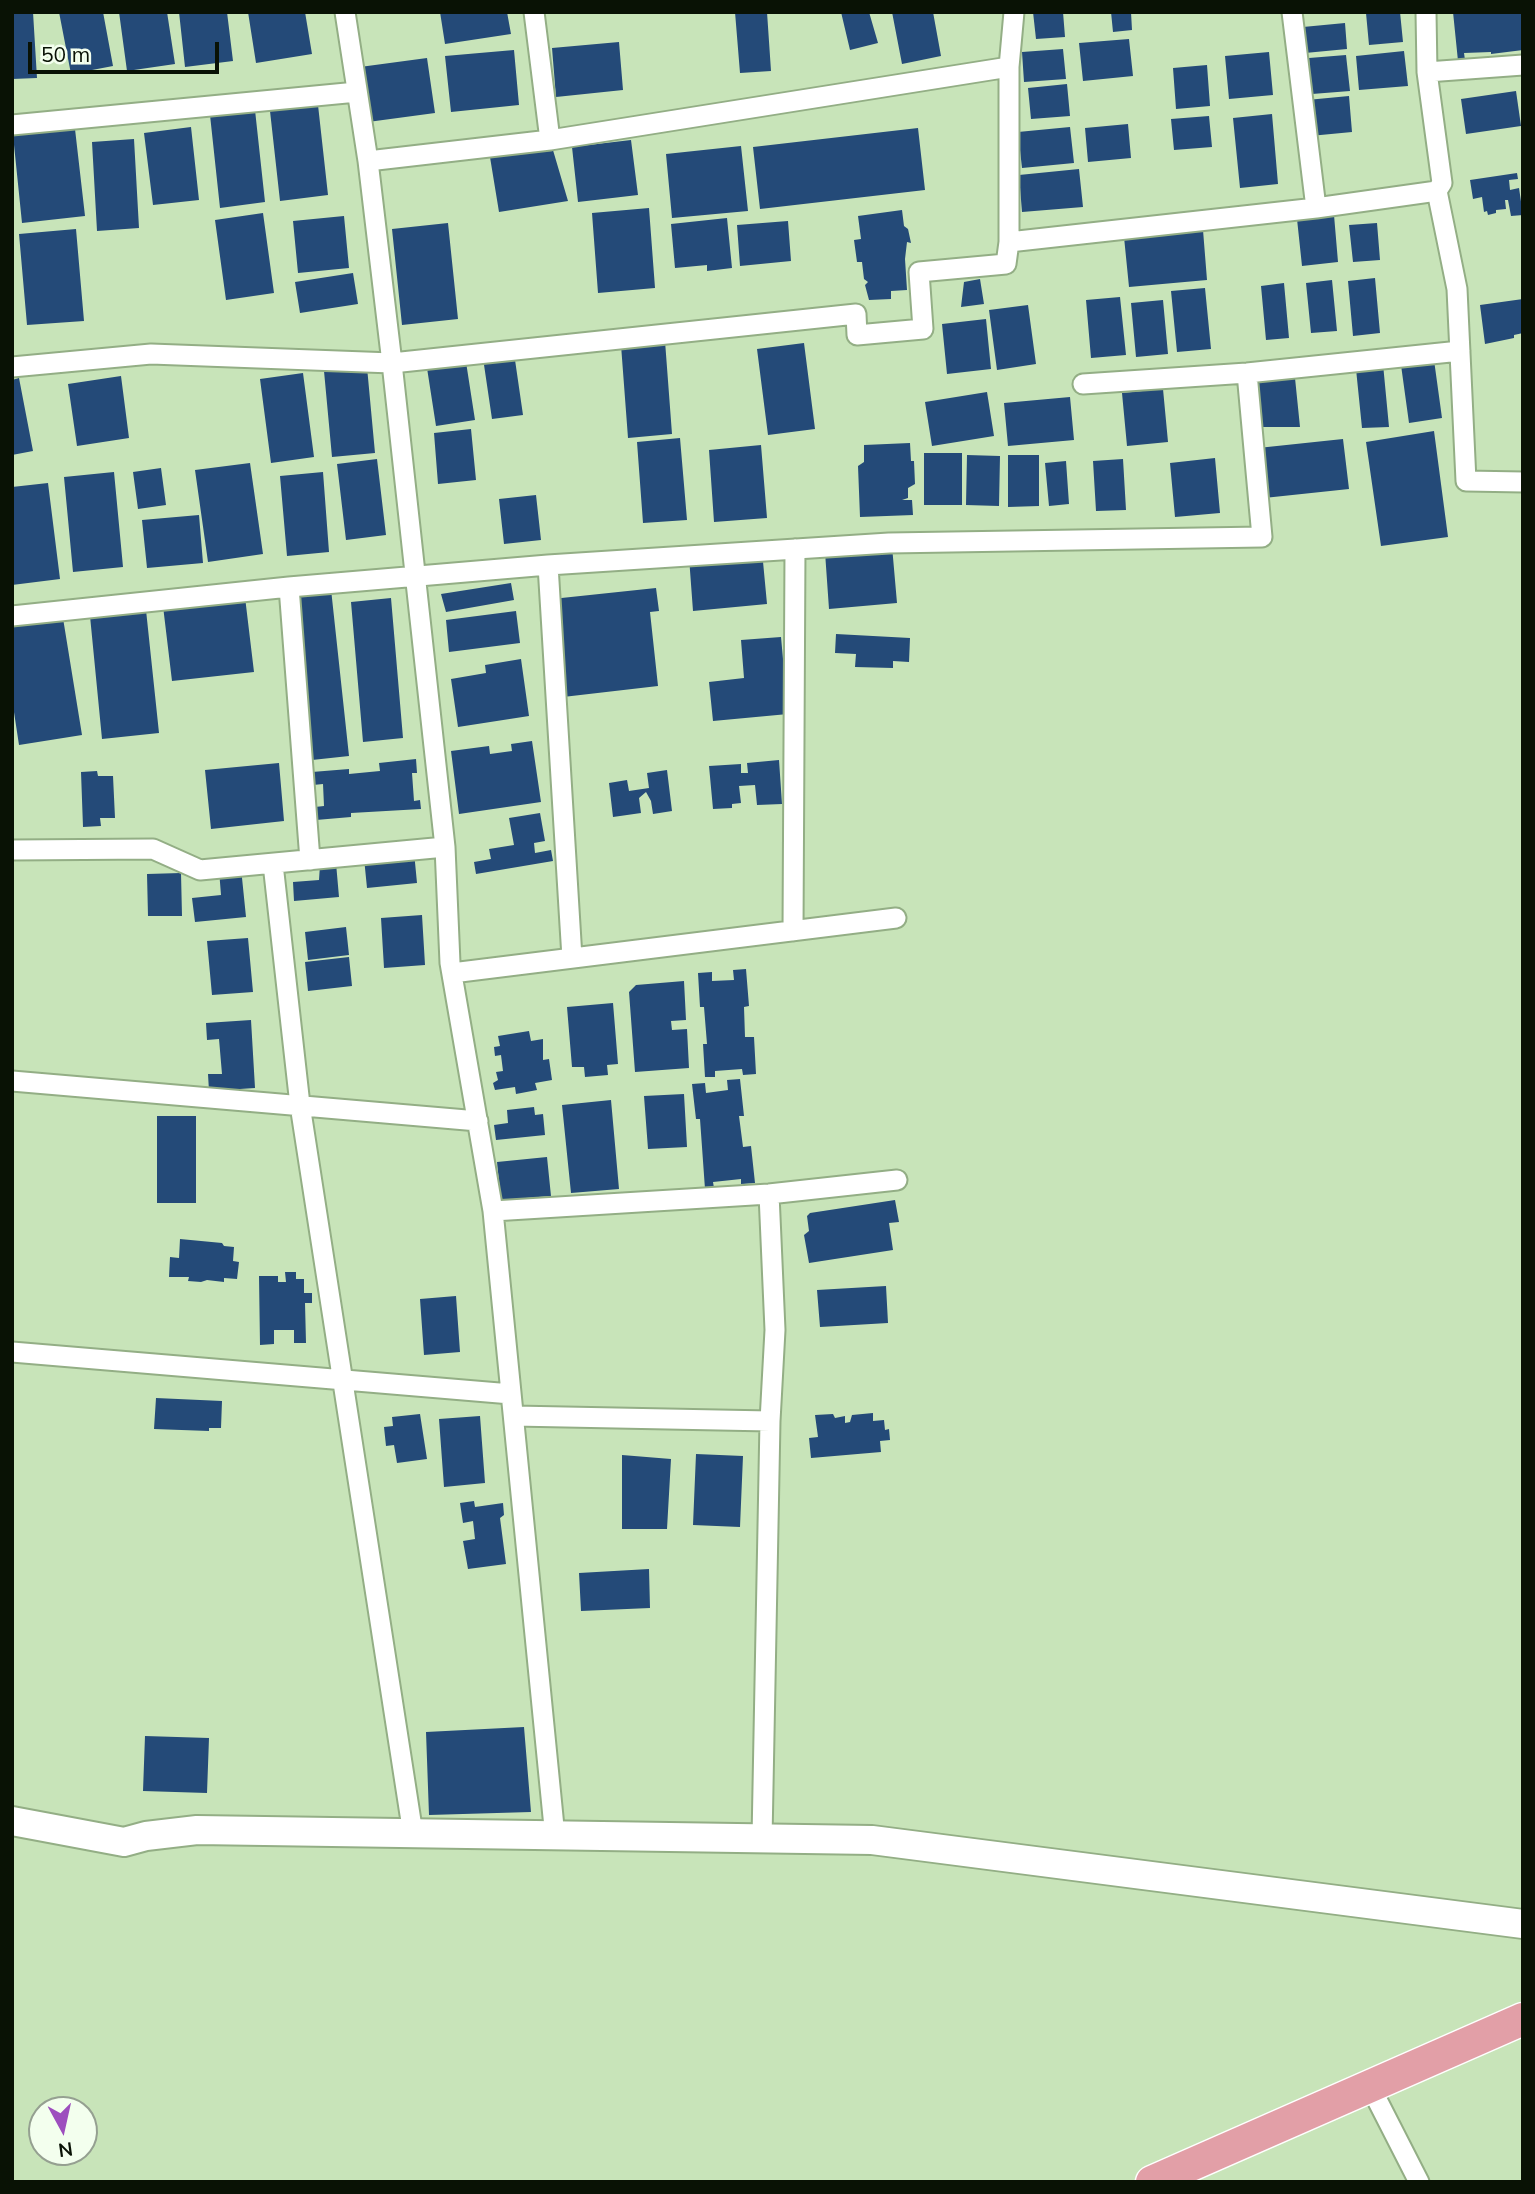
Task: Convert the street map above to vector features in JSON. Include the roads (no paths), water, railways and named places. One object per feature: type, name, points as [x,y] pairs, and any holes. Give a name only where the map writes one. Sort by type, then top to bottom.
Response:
[{"type":"main road","points":[[12,1821],[124,1842],[146,1836],[197,1830],[872,1840],[1523,1924]]},
{"type":"main road","points":[[1152,2182],[1523,2019]]},
{"type":"street","points":[[345,12],[368,161],[392,363],[445,847],[452,974],[493,1211],[555,1837]]},
{"type":"street","points":[[534,12],[550,140]]},
{"type":"street","points":[[12,367],[151,354],[392,363],[856,314],[857,335],[923,328],[919,272],[1006,264],[1009,242],[1009,66],[1014,12]]},
{"type":"street","points":[[1292,12],[1316,208]]},
{"type":"street","points":[[1426,12],[1427,72],[1442,183],[1437,191],[1457,289],[1466,481],[1523,482]]},
{"type":"street","points":[[1427,72],[1523,65]]},
{"type":"street","points":[[368,161],[550,140],[1009,66]]},
{"type":"street","points":[[12,125],[358,92]]},
{"type":"street","points":[[1009,242],[1316,208],[1437,191]]},
{"type":"street","points":[[1083,384],[1247,373],[1460,351]]},
{"type":"street","points":[[12,615],[289,587],[548,565],[888,543],[1262,537],[1247,373]]},
{"type":"street","points":[[793,931],[795,549]]},
{"type":"street","points":[[548,565],[572,958]]},
{"type":"street","points":[[289,587],[310,860]]},
{"type":"street","points":[[12,850],[153,849],[200,870],[445,847]]},
{"type":"street","points":[[273,864],[300,1105],[413,1834]]},
{"type":"street","points":[[452,974],[896,918]]},
{"type":"street","points":[[12,1081],[478,1121]]},
{"type":"street","points":[[493,1211],[769,1194],[897,1180]]},
{"type":"street","points":[[762,1839],[770,1421],[775,1330],[769,1194]]},
{"type":"street","points":[[12,1352],[512,1394]]},
{"type":"street","points":[[514,1416],[770,1421]]},
{"type":"street","points":[[1370,2086],[1419,2182]]}]
